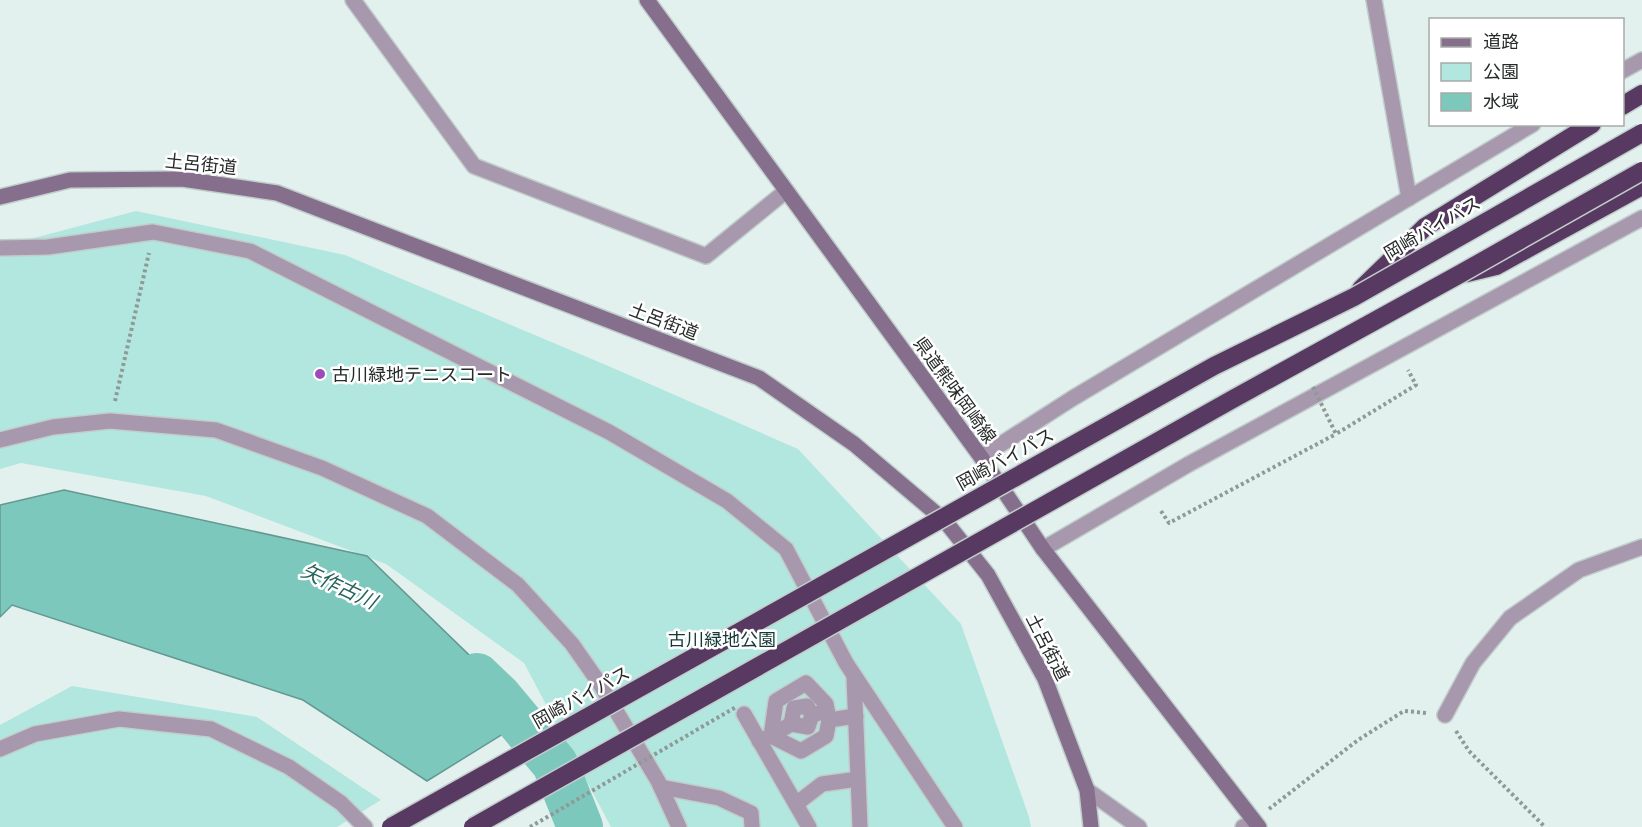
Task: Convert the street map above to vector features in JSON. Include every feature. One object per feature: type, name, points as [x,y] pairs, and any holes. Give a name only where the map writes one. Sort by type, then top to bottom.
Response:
[{"type":"highway","points":[[1624,105],[1642,94]]},
{"type":"highway","points":[[1354,297],[1425,227],[1589,126]]},
{"type":"highway","name":"岡崎バイパス","points":[[391,827],[1204,372],[1354,297],[1642,133]]},
{"type":"highway","points":[[473,827],[1642,171]]},
{"type":"highway","points":[[1460,274],[1496,266],[1642,186]]},
{"type":"street","points":[[353,0],[474,166],[706,256],[786,191]]},
{"type":"street","name":"県道熊味岡崎線","points":[[647,0],[981,457],[1042,549],[1252,825]]},
{"type":"street","points":[[1374,0],[1409,198]]},
{"type":"street","points":[[1624,70],[1642,60]]},
{"type":"street","points":[[981,457],[1073,398],[1530,126]]},
{"type":"street","name":"土呂街道","points":[[0,197],[70,180],[182,179],[277,193],[759,378],[854,444],[945,521],[988,575],[1045,679],[1087,790],[1091,827]]},
{"type":"street","points":[[1042,549],[1189,464],[1642,218]]},
{"type":"street","points":[[0,248],[48,247],[153,232],[250,251],[609,432],[727,501],[786,549],[846,663],[955,827]]},
{"type":"street","points":[[0,440],[53,427],[110,421],[216,430],[322,468],[427,516],[518,585],[572,644],[600,684],[661,787],[678,827]]},
{"type":"street","points":[[1445,715],[1473,663],[1510,618],[1579,570],[1642,547]]},
{"type":"street","points":[[854,676],[860,827]]},
{"type":"street","points":[[806,683],[826,704],[828,715],[826,736],[801,751],[765,738],[776,701],[806,683]]},
{"type":"street","points":[[765,738],[791,724],[794,708],[807,706],[812,715],[856,716]]},
{"type":"street","points":[[744,714],[765,738],[809,827]]},
{"type":"street","points":[[0,749],[35,734],[119,719],[211,729],[289,767],[340,803],[365,827]]},
{"type":"street","points":[[796,804],[822,784],[858,779]]},
{"type":"street","points":[[661,787],[719,798],[751,813],[752,827]]},
{"type":"street","points":[[1087,790],[1138,827]]},
{"type":"path","points":[[110,421],[153,232]]},
{"type":"path","points":[[1161,512],[1169,523],[1336,434],[1416,385],[1408,370]]},
{"type":"path","points":[[1313,387],[1336,434]]},
{"type":"path","points":[[1252,825],[1358,740],[1404,711],[1445,715],[1469,751],[1545,827]]},
{"type":"green space","name":"古川緑地公園","points":[[136,211],[345,255],[798,449],[961,624],[1031,827],[611,827],[524,663],[386,564],[206,496],[21,463],[0,469],[0,247]]},
{"type":"green space","points":[[72,686],[257,717],[381,800],[337,827],[0,827],[0,725]]},
{"type":"water","points":[[64,490],[367,556],[532,716],[427,781],[303,700],[12,605],[0,617],[0,505]]},
{"type":"water","points":[[590,810],[595,827],[568,827]]},
{"type":"waterway","name":"矢作古川","points":[[477,676],[499,697],[555,764],[580,827]]},
{"type":"place","name":"古川緑地テニスコート","points":[[320,374]]}]
